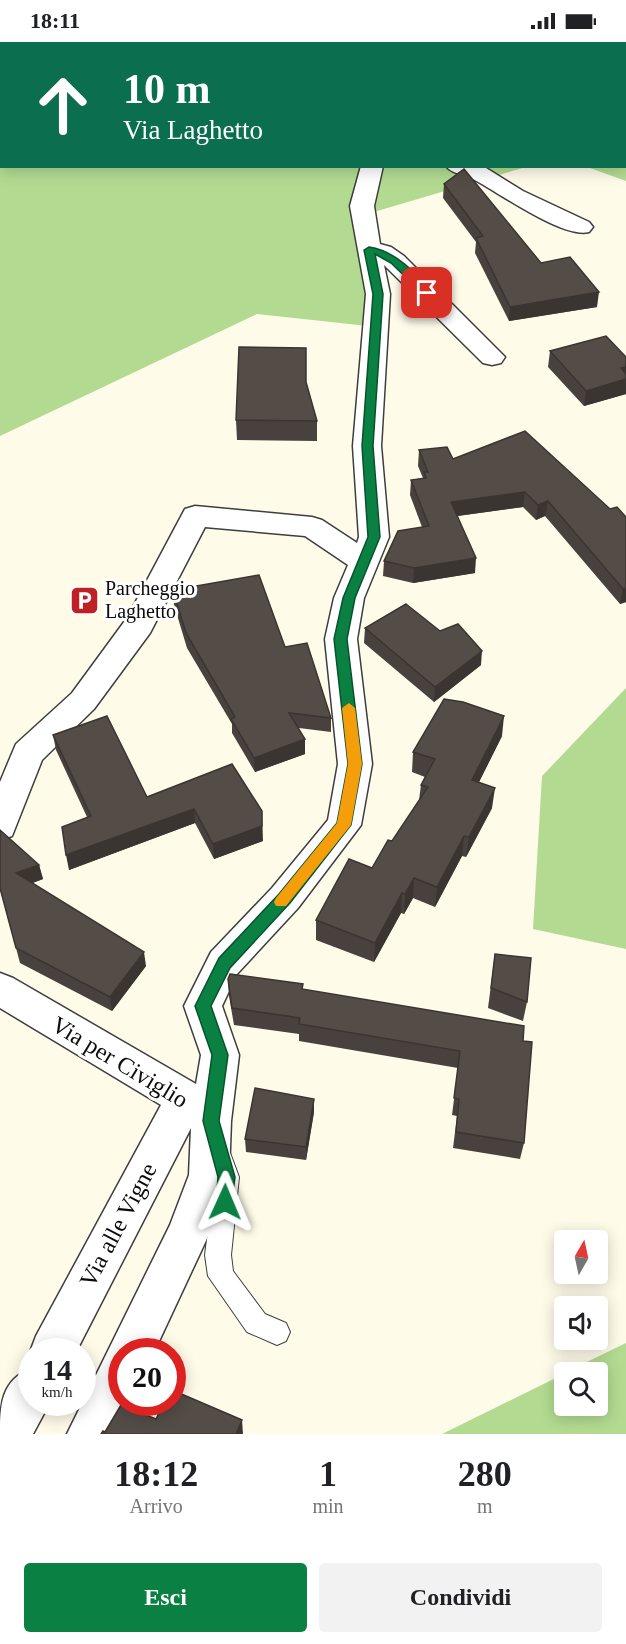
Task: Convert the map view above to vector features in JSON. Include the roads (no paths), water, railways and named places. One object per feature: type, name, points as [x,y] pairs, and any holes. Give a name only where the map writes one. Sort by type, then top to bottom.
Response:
[{"type":"street","points":[[138,1338],[189,1232],[209,1175],[198,1109],[220,1055],[203,1006],[224,963],[285,898],[344,825],[355,764],[341,639],[349,598],[374,537],[368,446],[378,294],[362,206],[372,168]]},
{"type":"street","points":[[463,168],[478,173],[515,196],[581,227]]},
{"type":"street","points":[[369,250],[382,252],[395,261],[492,357]]},
{"type":"street","points":[[0,826],[28,753],[83,701],[139,625],[180,550],[195,516],[312,527],[365,562]]},
{"type":"street","name":"Via per Civiglio","points":[[0,989],[198,1109]]},
{"type":"street","name":"Via alle Vigne","points":[[59,1338],[198,1109]]},
{"type":"street","points":[[90,1434],[108,1398]]},
{"type":"street","points":[[8,1434],[18,1416]]},
{"type":"lane","points":[[198,1109],[227,1177],[218,1255],[221,1276],[256,1323],[277,1332]]},
{"type":"place","name":"Parcheggio Laghetto","points":[[84,600]]}]
